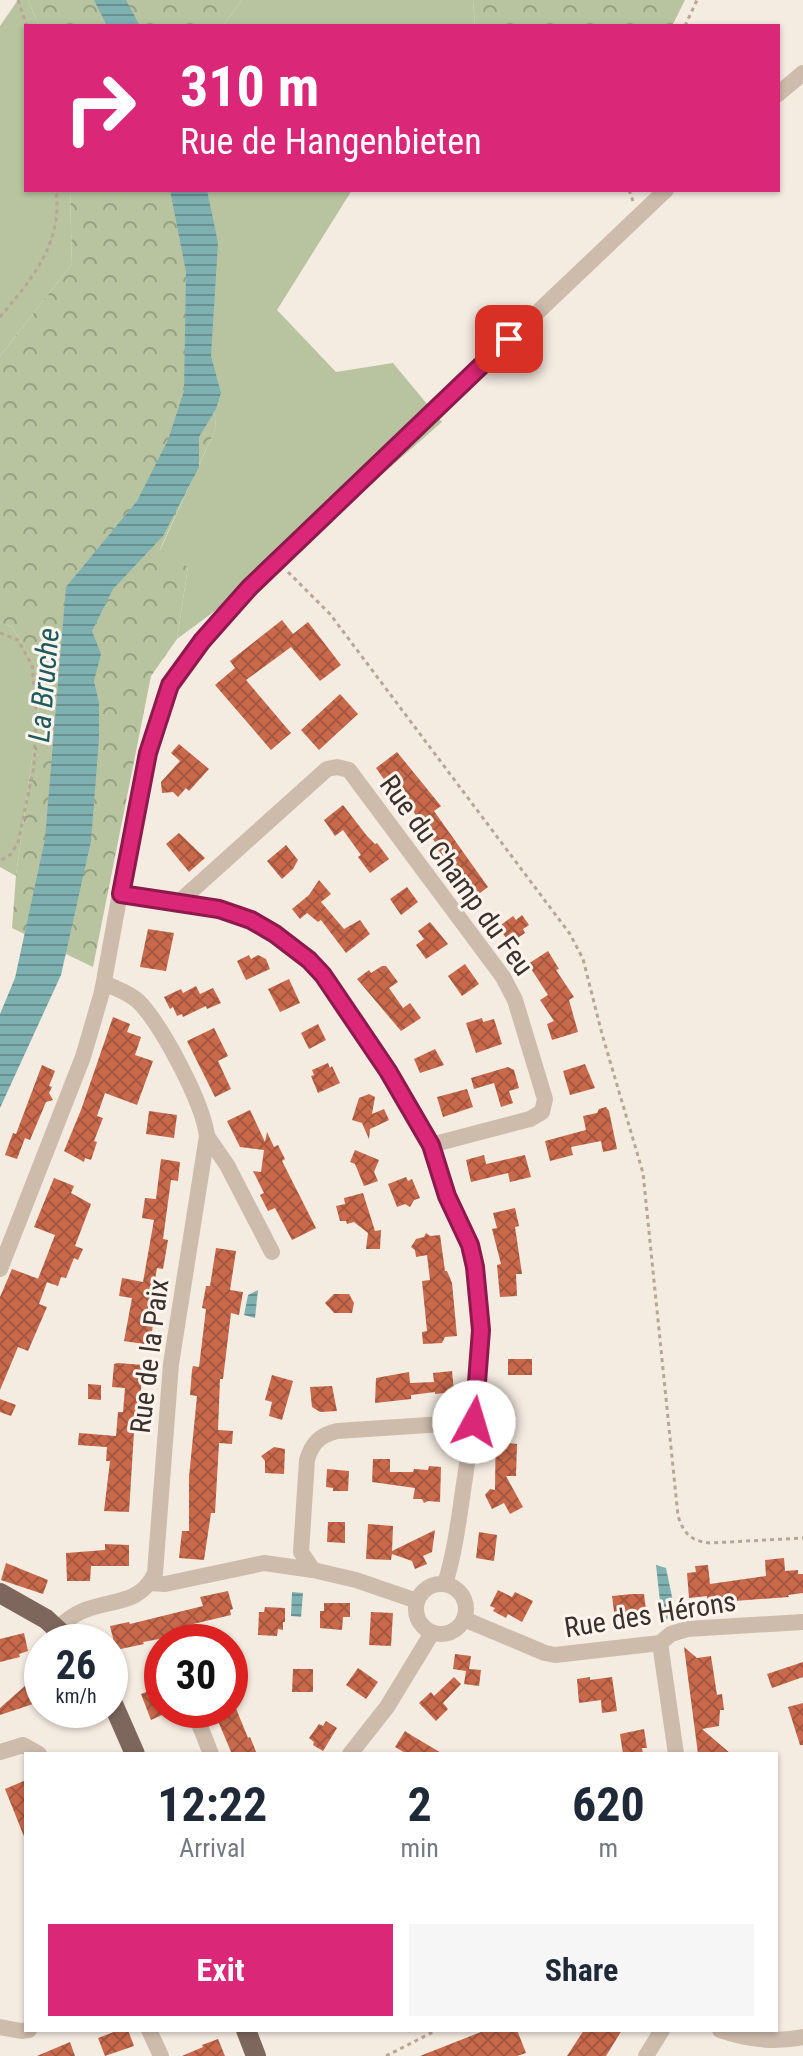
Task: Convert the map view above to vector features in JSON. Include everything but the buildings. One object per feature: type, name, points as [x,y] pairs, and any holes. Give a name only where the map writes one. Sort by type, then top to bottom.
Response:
[{"type":"main road","points":[[0,1593],[48,1624]]},
{"type":"main road","points":[[124,1728],[134,1752]]},
{"type":"main road","points":[[247,2032],[256,2056]]},
{"type":"street","points":[[780,92],[803,73]]},
{"type":"street","points":[[0,1269],[83,1057],[105,983],[148,753],[170,685],[202,641],[276,561],[664,192]]},
{"type":"street","name":"Rue du Champ du Feu","points":[[179,902],[327,769],[337,767],[349,770],[503,977],[515,1000],[545,1099],[542,1112],[530,1119],[431,1145]]},
{"type":"street","points":[[121,894],[219,909],[251,920],[309,960],[323,975],[388,1071],[431,1145],[447,1196],[470,1245],[481,1330],[474,1422],[452,1561],[445,1584]]},
{"type":"street","name":"Rue de la Paix","points":[[105,983],[139,1002],[166,1040],[201,1114],[207,1136],[227,1165],[272,1252]]},
{"type":"street","name":"Rue de la Paix","points":[[150,1583],[157,1556],[171,1364],[207,1136]]},
{"type":"street","points":[[313,1570],[301,1552],[307,1460],[310,1448],[317,1439],[325,1433],[337,1431],[474,1422]]},
{"type":"street","points":[[71,1624],[77,1613],[92,1606],[138,1596],[150,1583],[165,1584],[264,1563],[356,1580],[417,1601]]},
{"type":"street","points":[[445,1584],[462,1596],[466,1607],[464,1619],[457,1628],[442,1634],[432,1633],[423,1627],[416,1613],[417,1601],[421,1593],[431,1586],[445,1584]]},
{"type":"street","name":"Rue des Hérons","points":[[464,1619],[555,1655],[660,1643],[671,1634],[687,1629],[803,1622]]},
{"type":"street","points":[[352,1752],[387,1707],[432,1633]]},
{"type":"street","points":[[660,1643],[676,1752]]},
{"type":"street","points":[[201,1728],[210,1752]]},
{"type":"street","points":[[0,1752],[23,1745],[35,1752]]},
{"type":"street","points":[[0,2027],[24,2031]]},
{"type":"street","points":[[150,2032],[161,2056]]},
{"type":"street","points":[[646,2056],[661,2032]]},
{"type":"street","points":[[729,2032],[767,2041],[803,2037]]},
{"type":"path","points":[[18,0],[26,24]]},
{"type":"path","points":[[686,24],[697,0]]},
{"type":"path","points":[[0,317],[28,284],[49,248],[57,213],[56,192]]},
{"type":"path","points":[[276,561],[330,614],[570,934],[583,959],[643,1173],[667,1426],[682,1527],[689,1537],[710,1543],[803,1538]]},
{"type":"path","points":[[0,633],[18,640],[32,665],[36,709],[34,766],[18,843],[11,854],[0,861]]},
{"type":"path","points":[[386,2056],[433,2032]]},
{"type":"green space","points":[[18,0],[28,0],[38,24],[24,24],[24,192],[70,192],[72,264],[0,356],[0,26]]},
{"type":"green space","points":[[28,0],[242,0],[224,24],[38,24]]},
{"type":"green space","points":[[242,0],[473,0],[475,24],[224,24]]},
{"type":"green space","points":[[473,0],[685,0],[673,24],[475,24]]},
{"type":"green space","points":[[70,192],[193,192],[216,428],[160,549],[188,567],[177,639],[151,676],[93,967],[12,928],[16,876],[43,678],[12,627],[0,622],[0,356],[72,264]]},
{"type":"green space","points":[[193,192],[351,192],[277,310],[336,372],[393,363],[442,422],[285,559],[177,639],[188,567],[160,550],[216,428]]},
{"type":"green space","points":[[0,622],[12,627],[43,678],[16,876],[0,867]]},
{"type":"water","points":[[94,0],[126,0],[139,24],[106,24]]},
{"type":"water","points":[[170,192],[207,192],[218,243],[211,356],[221,393],[216,409],[199,437],[199,467],[163,536],[113,589],[92,631],[101,654],[94,681],[99,703],[99,739],[91,841],[61,975],[0,1108],[0,1014],[15,978],[45,839],[66,587],[137,501],[168,440],[184,391],[186,272]]},
{"type":"water","points":[[258,1290],[255,1318],[244,1315],[248,1295]]},
{"type":"water","points":[[656,1565],[666,1568],[676,1616],[662,1620]]},
{"type":"water","points":[[292,1592],[303,1593],[301,1617],[291,1616]]},
{"type":"route","points":[[474,1422],[481,1330],[470,1245],[447,1196],[431,1145],[388,1071],[323,975],[275,934],[251,920],[219,909],[121,894],[148,753],[170,685],[202,641],[250,587],[509,339]]},
{"type":"water label","name":"La Bruche","points":[[44,685]]}]
